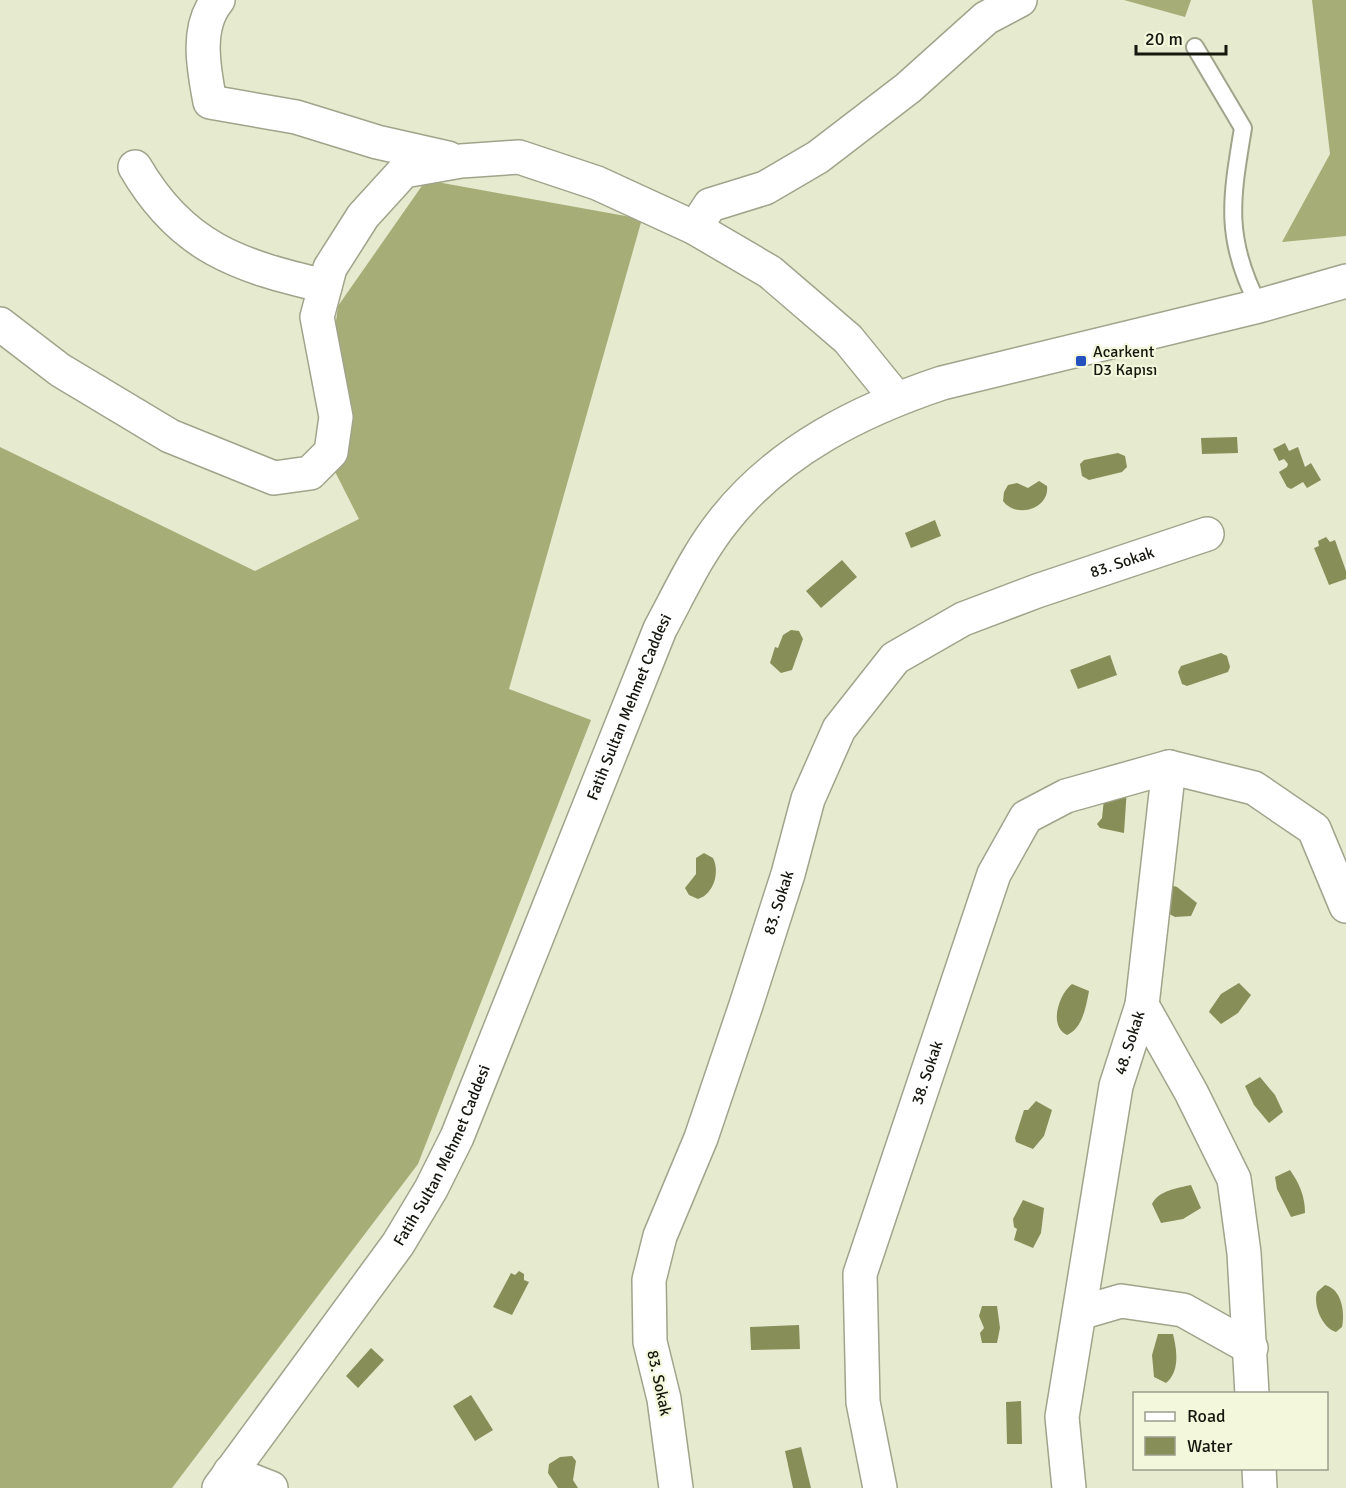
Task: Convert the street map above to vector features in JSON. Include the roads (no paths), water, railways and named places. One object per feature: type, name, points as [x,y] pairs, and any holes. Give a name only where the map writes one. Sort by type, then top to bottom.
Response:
[{"type":"street","points":[[219,0],[208,12],[202,61],[210,102],[296,117],[377,142],[461,161]]},
{"type":"street","points":[[695,228],[710,205],[765,188],[818,157],[908,88],[986,18],[1020,0]]},
{"type":"street","points":[[0,324],[60,370],[170,436],[274,478],[310,473],[331,453],[336,417],[316,317],[330,268],[363,216],[404,171],[461,161],[519,157],[597,183],[695,228],[770,272],[848,339],[896,398]]},
{"type":"street","points":[[135,167],[145,184],[179,225],[216,252],[269,273],[325,286]]},
{"type":"street","name":"Fatih Sultan Mehmet Caddesi","points":[[224,1480],[398,1244],[431,1189],[457,1137],[660,629],[695,564],[725,519],[767,477],[799,451],[847,421],[896,398],[942,383],[1259,306],[1346,281]]},
{"type":"street","name":"83. Sokak","points":[[676,1488],[664,1399],[650,1342],[649,1280],[660,1236],[701,1137],[742,1016],[788,874],[808,798],[839,729],[896,658],[963,619],[1037,591],[1207,534]]},
{"type":"street","points":[[1142,1005],[1169,767]]},
{"type":"street","name":"38. Sokak","points":[[880,1488],[862,1402],[861,1274],[994,874],[1026,817],[1066,796],[1169,767],[1254,788],[1314,829],[1346,906]]},
{"type":"street","name":"48. Sokak","points":[[1069,1488],[1062,1417],[1116,1086],[1142,1005]]},
{"type":"street","name":"48. Sokak","points":[[1142,1005],[1191,1092],[1234,1179],[1244,1253],[1252,1392]]},
{"type":"street","points":[[1080,1313],[1121,1301],[1183,1310],[1251,1348]]},
{"type":"street","points":[[1259,1470],[1260,1488]]},
{"type":"street","points":[[224,1480],[271,1488]]},
{"type":"lane","points":[[1195,47],[1243,128],[1232,194],[1232,217],[1239,261],[1259,306]]},
{"type":"water","points":[[1237,437],[1238,453],[1202,454],[1201,438]]},
{"type":"water","points":[[1285,443],[1289,451],[1298,447],[1305,467],[1311,463],[1321,480],[1307,488],[1303,482],[1291,489],[1287,487],[1279,472],[1288,464],[1284,459],[1279,461],[1273,449]]},
{"type":"water","points":[[1118,453],[1125,456],[1127,467],[1122,472],[1089,480],[1082,476],[1080,464],[1084,460]]},
{"type":"water","points":[[1039,481],[1047,486],[1047,494],[1038,506],[1031,509],[1016,509],[1003,501],[1008,485],[1017,483],[1028,488]]},
{"type":"water","points":[[935,520],[941,536],[911,548],[905,533]]},
{"type":"water","points":[[1326,537],[1330,542],[1335,540],[1346,571],[1346,579],[1329,585],[1314,548],[1319,546],[1318,541]]},
{"type":"water","points":[[842,560],[857,577],[821,608],[806,591]]},
{"type":"water","points":[[791,630],[799,631],[803,639],[792,670],[781,673],[770,663],[775,647],[778,648],[783,635]]},
{"type":"water","points":[[1221,653],[1227,656],[1230,667],[1228,672],[1187,686],[1182,684],[1178,672],[1181,666]]},
{"type":"water","points":[[1110,655],[1117,675],[1078,689],[1070,670]]},
{"type":"water","points":[[1127,788],[1124,833],[1100,828],[1097,824],[1102,818],[1104,799]]},
{"type":"water","points":[[704,853],[713,858],[716,876],[712,888],[698,899],[689,895],[685,888],[696,874],[696,858]]},
{"type":"water","points":[[1167,884],[1177,887],[1197,903],[1191,916],[1175,917],[1164,911]]},
{"type":"water","points":[[1239,983],[1251,995],[1238,1013],[1221,1024],[1209,1012],[1221,994]]},
{"type":"water","points":[[1072,984],[1089,991],[1080,1022],[1067,1035],[1061,1031],[1057,1018],[1063,995]]},
{"type":"water","points":[[1260,1077],[1275,1095],[1283,1112],[1269,1123],[1254,1105],[1245,1086]]},
{"type":"water","points":[[1036,1101],[1052,1110],[1044,1136],[1033,1149],[1016,1142],[1015,1138],[1024,1110],[1028,1110]]},
{"type":"water","points":[[1290,1170],[1301,1190],[1305,1213],[1291,1217],[1277,1189],[1275,1177]]},
{"type":"water","points":[[1191,1185],[1201,1208],[1183,1219],[1161,1223],[1152,1204],[1155,1199],[1169,1190]]},
{"type":"water","points":[[1023,1200],[1044,1208],[1041,1233],[1033,1248],[1014,1240],[1017,1229],[1014,1227],[1013,1219]]},
{"type":"water","points":[[519,1271],[524,1274],[524,1280],[529,1282],[512,1315],[493,1307],[511,1273],[515,1275]]},
{"type":"water","points":[[1325,1285],[1335,1291],[1341,1302],[1342,1327],[1336,1332],[1323,1321],[1316,1303],[1317,1292]]},
{"type":"water","points":[[982,1306],[997,1306],[1000,1328],[997,1343],[982,1343],[980,1333],[984,1328],[979,1316]]},
{"type":"water","points":[[799,1325],[800,1349],[751,1350],[750,1327]]},
{"type":"water","points":[[1158,1334],[1173,1334],[1176,1347],[1174,1373],[1166,1383],[1154,1377],[1152,1355]]},
{"type":"water","points":[[371,1348],[384,1360],[358,1388],[346,1376]]},
{"type":"water","points":[[471,1395],[493,1430],[475,1441],[453,1406]]},
{"type":"water","points":[[1021,1401],[1022,1444],[1007,1444],[1006,1402]]},
{"type":"water","points":[[801,1447],[811,1488],[793,1488],[785,1451]]},
{"type":"water","points":[[572,1456],[576,1461],[573,1480],[578,1488],[558,1488],[548,1473],[549,1464],[560,1457]]},
{"type":"place","name":"Acarkent D3 Kapısı","points":[[1081,361]]}]
